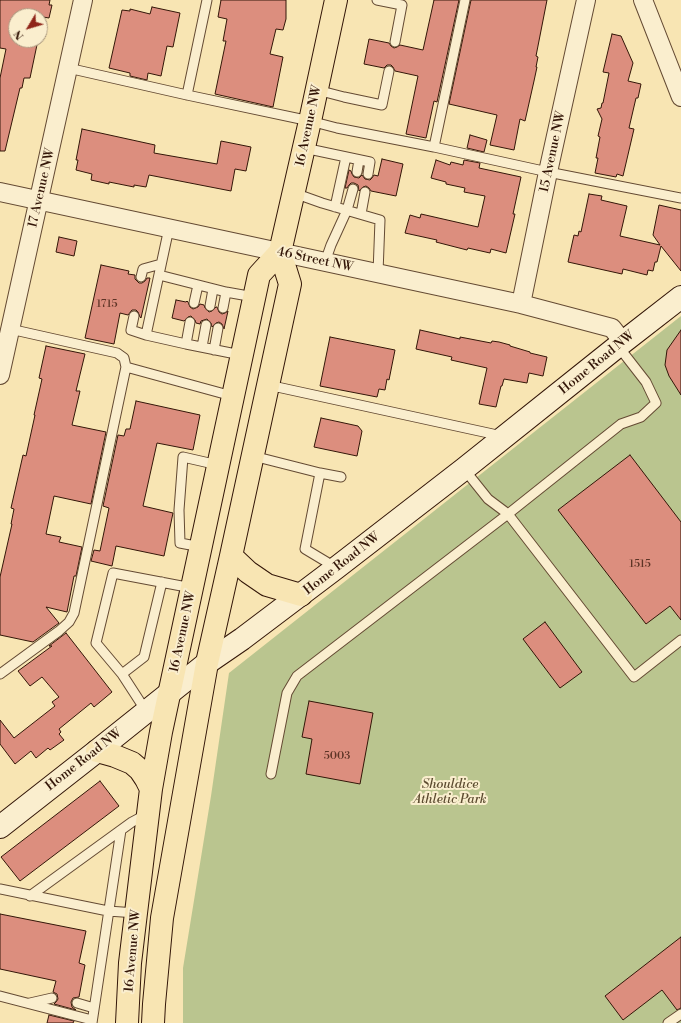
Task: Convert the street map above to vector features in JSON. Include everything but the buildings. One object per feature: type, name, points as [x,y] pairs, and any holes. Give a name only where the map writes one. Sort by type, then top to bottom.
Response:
[{"type":"highway","name":"16 Avenue NW","points":[[127,1023],[130,963],[151,789],[161,732],[259,275],[280,252],[336,0]]},
{"type":"highway","name":"16 Avenue NW","points":[[153,1023],[162,918],[207,663],[290,284],[280,252]]},
{"type":"highway","points":[[231,556],[248,572],[267,585],[301,595]]},
{"type":"highway","points":[[97,751],[132,763],[140,770],[151,789]]},
{"type":"street","name":"17 Avenue NW","points":[[0,375],[82,0]]},
{"type":"street","name":"15 Avenue NW","points":[[521,304],[586,0]]},
{"type":"street","points":[[643,0],[681,97]]},
{"type":"street","name":"46 Street NW","points":[[0,192],[521,304],[612,328],[621,344]]},
{"type":"street","name":"Home Road NW","points":[[0,826],[207,663],[301,595],[464,469],[681,297]]},
{"type":"lane","points":[[187,95],[207,0]]},
{"type":"lane","points":[[377,0],[402,5],[395,42]]},
{"type":"lane","points":[[434,147],[465,0]]},
{"type":"lane","points":[[68,68],[338,128],[681,198]]},
{"type":"lane","points":[[317,90],[382,105],[389,71]]},
{"type":"lane","points":[[304,148],[370,162],[368,174]]},
{"type":"lane","points":[[335,207],[346,157]]},
{"type":"lane","points":[[356,172],[359,160]]},
{"type":"lane","points":[[325,262],[347,210],[353,189]]},
{"type":"lane","points":[[361,214],[365,192]]},
{"type":"lane","points":[[294,193],[380,220],[378,273]]},
{"type":"lane","points":[[146,335],[168,228]]},
{"type":"lane","points":[[141,277],[143,269],[161,264]]},
{"type":"lane","points":[[159,276],[254,297]]},
{"type":"lane","points":[[194,303],[198,285]]},
{"type":"lane","points":[[210,306],[213,289]]},
{"type":"lane","points":[[223,308],[226,292]]},
{"type":"lane","points":[[134,316],[131,330],[146,335],[241,355]]},
{"type":"lane","points":[[186,344],[190,322]]},
{"type":"lane","points":[[202,347],[206,325]]},
{"type":"lane","points":[[214,350],[218,328]]},
{"type":"lane","points":[[0,674],[59,631],[69,622],[74,613],[126,367],[124,358],[118,353],[10,329]]},
{"type":"lane","points":[[272,774],[287,693],[297,676],[508,514],[620,424],[641,417],[656,403],[646,382],[621,344]]},
{"type":"lane","points":[[126,367],[232,396]]},
{"type":"lane","points":[[268,385],[505,437]]},
{"type":"lane","points":[[253,456],[341,477]]},
{"type":"lane","points":[[201,547],[180,542],[179,510],[184,457],[218,465]]},
{"type":"lane","points":[[464,469],[488,499],[508,514],[634,677],[681,640]]},
{"type":"lane","points":[[320,473],[305,550],[336,568]]},
{"type":"lane","points":[[146,711],[122,674],[96,643],[113,573],[192,588]]},
{"type":"lane","points":[[122,674],[144,657],[162,582]]},
{"type":"lane","points":[[30,896],[132,822],[148,813]]},
{"type":"lane","points":[[0,996],[92,1022],[121,830]]},
{"type":"lane","points":[[0,889],[108,911],[136,913]]},
{"type":"lane","points":[[29,1004],[52,998]]},
{"type":"lane","points":[[77,1003],[94,1008]]},
{"type":"lane","points":[[668,1023],[681,1014]]},
{"type":"green space","name":"Shouldice Athletic Park","points":[[681,316],[681,1023],[183,1023],[183,968],[229,673]]}]
